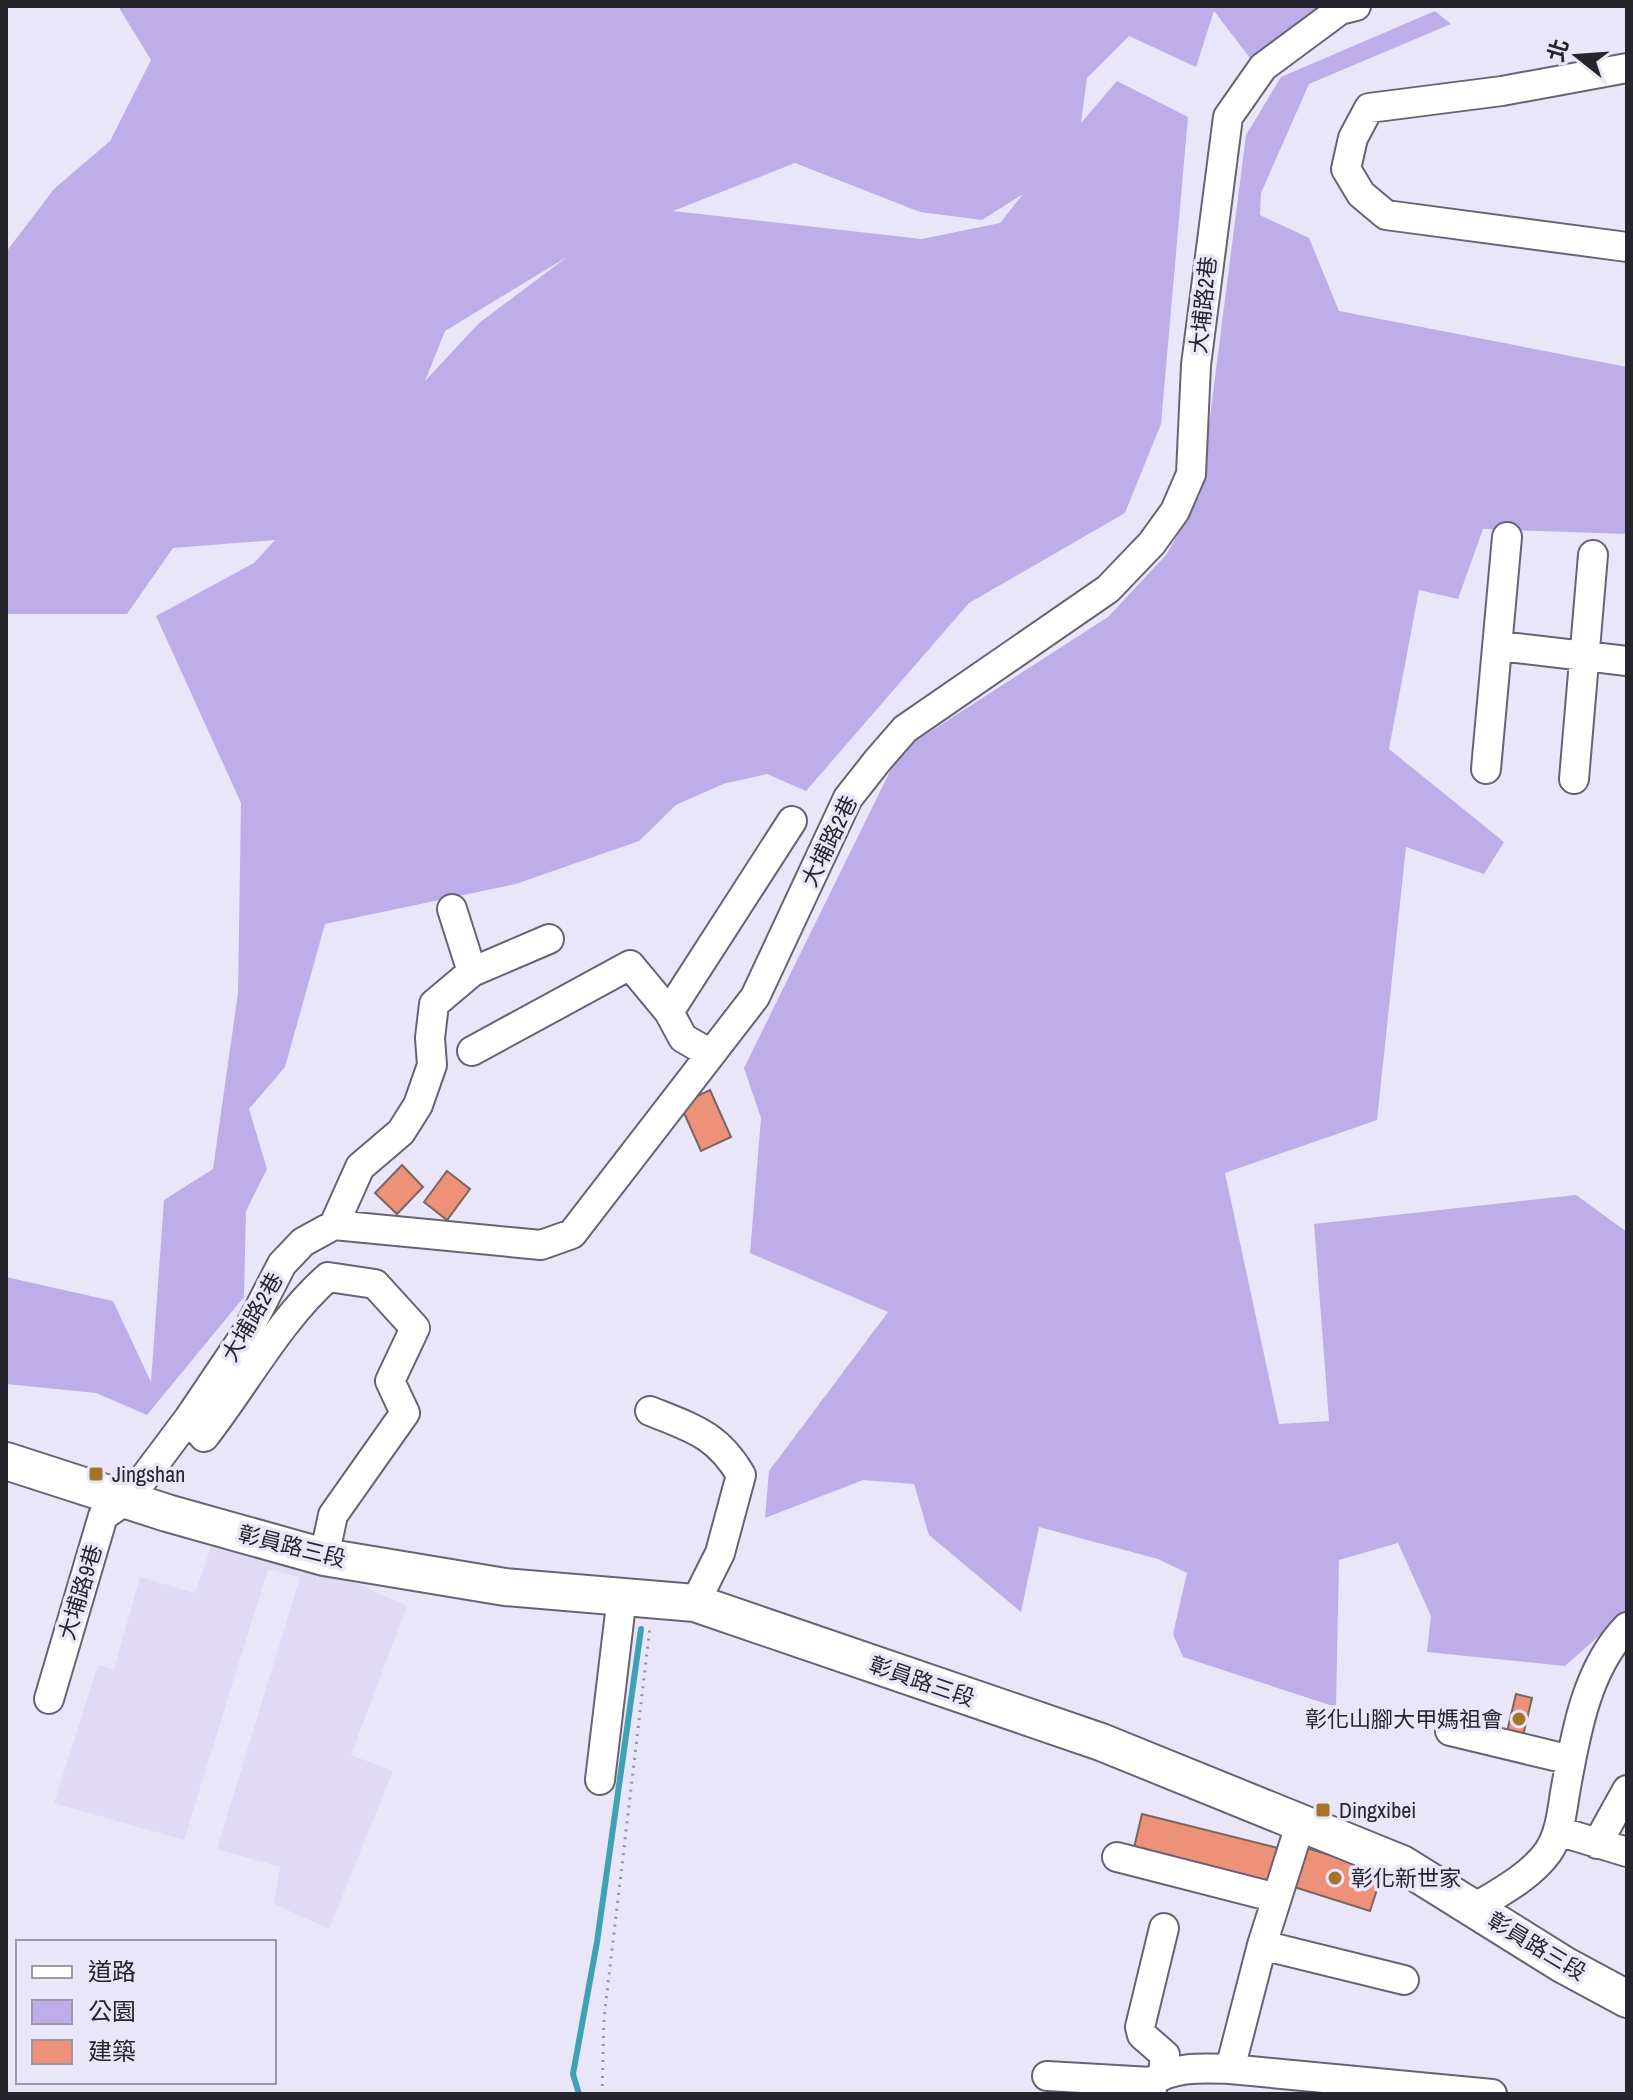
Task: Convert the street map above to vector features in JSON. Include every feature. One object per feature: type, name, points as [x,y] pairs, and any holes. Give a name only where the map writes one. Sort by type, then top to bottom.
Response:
[{"type":"main road","name":"彰員路三段","points":[[6,1461],[129,1498],[167,1513],[324,1557],[505,1587],[695,1603],[1101,1742],[1402,1864],[1627,1999]]},
{"type":"street","name":"大埔路2巷","points":[[129,1498],[189,1418],[247,1332],[282,1264],[303,1242],[334,1225],[541,1245],[572,1234],[755,997],[848,798],[878,760],[905,729],[1108,589],[1152,543],[1175,511],[1191,474],[1196,365],[1228,117],[1263,67],[1340,10],[1356,6]]},
{"type":"street","points":[[1627,68],[1502,91],[1369,108],[1353,138],[1346,169],[1361,194],[1386,215],[1627,247]]},
{"type":"street","points":[[1486,769],[1507,537]]},
{"type":"street","points":[[1574,779],[1593,555]]},
{"type":"street","points":[[1499,646],[1627,661]]},
{"type":"street","points":[[669,1012],[792,821]]},
{"type":"street","points":[[452,909],[472,972]]},
{"type":"street","points":[[334,1225],[360,1167],[401,1132],[418,1105],[432,1065],[430,1038],[434,1004],[472,972],[549,939]]},
{"type":"street","points":[[472,1051],[630,965],[669,1012],[683,1038],[709,1053]]},
{"type":"street","points":[[189,1418],[204,1437],[245,1384],[301,1301],[328,1277],[375,1284],[415,1328],[390,1381],[405,1413],[333,1515],[324,1557]]},
{"type":"street","points":[[650,1411],[708,1434],[730,1456],[741,1475],[720,1553],[695,1603]]},
{"type":"street","name":"大埔路9巷","points":[[49,1699],[103,1516],[129,1498]]},
{"type":"street","points":[[600,1780],[637,1598]]},
{"type":"street","points":[[1474,1908],[1513,1884],[1547,1853],[1558,1831],[1571,1760],[1593,1677],[1614,1640],[1627,1627]]},
{"type":"street","points":[[1450,1731],[1571,1760]]},
{"type":"street","points":[[1597,1844],[1627,1790]]},
{"type":"street","points":[[1230,2069],[1262,1945],[1301,1822]]},
{"type":"street","points":[[1558,1831],[1627,1852]]},
{"type":"street","points":[[1117,1857],[1277,1898]]},
{"type":"street","points":[[1155,2083],[1165,2055],[1142,2035],[1140,2027],[1164,1928]]},
{"type":"street","points":[[1262,1945],[1404,1980]]},
{"type":"street","points":[[1047,2076],[1155,2083],[1198,2068],[1230,2069],[1334,2086],[1492,2094]]},
{"type":"path","points":[[602,2094],[604,2018],[637,1598]]},
{"type":"shaded area","points":[[216,1533],[308,1561],[407,1606],[351,1755],[393,1771],[329,1929],[274,1904],[280,1867],[217,1849],[300,1577],[268,1569],[184,1840],[54,1803],[98,1665],[114,1669],[140,1577],[195,1593]]},
{"type":"green space","points":[[118,6],[1325,6],[1250,58],[1214,11],[1196,67],[1129,36],[1087,78],[1081,123],[1117,81],[1188,117],[1161,424],[1125,513],[969,603],[806,791],[767,774],[723,784],[676,805],[639,841],[516,884],[325,924],[285,1067],[249,1109],[267,1169],[246,1211],[244,1297],[147,1415],[96,1393],[6,1384],[6,1277],[113,1301],[151,1382],[164,1200],[213,1169],[238,993],[241,803],[156,616],[254,563],[275,540],[173,548],[127,614],[6,614],[6,252],[54,189],[110,141],[151,60]],"holes":[[[795,163],[920,212],[982,220],[1023,194],[1000,223],[922,239],[673,211]],[[567,257],[479,323],[425,381],[445,331]]]},
{"type":"green space","points":[[1435,11],[1451,24],[1309,84],[1261,193],[1260,215],[1309,238],[1339,311],[1627,367],[1627,534],[1483,529],[1458,599],[1419,590],[1389,749],[1504,842],[1484,874],[1406,847],[1377,1120],[1225,1173],[1279,1424],[1329,1421],[1314,1224],[1576,1195],[1627,1232],[1627,1611],[1565,1666],[1427,1652],[1431,1616],[1398,1543],[1339,1560],[1336,1707],[1183,1657],[1173,1634],[1187,1573],[1158,1559],[1039,1527],[1021,1612],[929,1535],[914,1484],[863,1480],[765,1518],[769,1471],[888,1312],[750,1253],[761,1118],[744,1068],[900,751],[1108,617],[1166,555],[1200,495],[1246,135],[1281,77]]},
{"type":"building","points":[[710,1090],[731,1137],[701,1151],[680,1104]]},
{"type":"building","points":[[402,1165],[423,1187],[397,1214],[375,1193]]},
{"type":"building","points":[[447,1171],[470,1189],[447,1220],[424,1202]]},
{"type":"building","name":"彰化山腳大甲媽祖會","points":[[1516,1694],[1532,1698],[1521,1744],[1505,1740]]},
{"type":"building","points":[[1142,1814],[1278,1848],[1268,1887],[1133,1852]]},
{"type":"building","name":"彰化新世家","points":[[1300,1846],[1383,1871],[1370,1911],[1288,1885]]},
{"type":"waterway","points":[[579,2094],[573,2074],[597,1942],[641,1629]]},
{"type":"place","name":"Jingshan","points":[[96,1474]]},
{"type":"place","name":"彰化山腳大甲媽祖會","points":[[1519,1719]]},
{"type":"place","name":"Dingxibei","points":[[1323,1810]]},
{"type":"place","name":"彰化新世家","points":[[1335,1878]]}]
